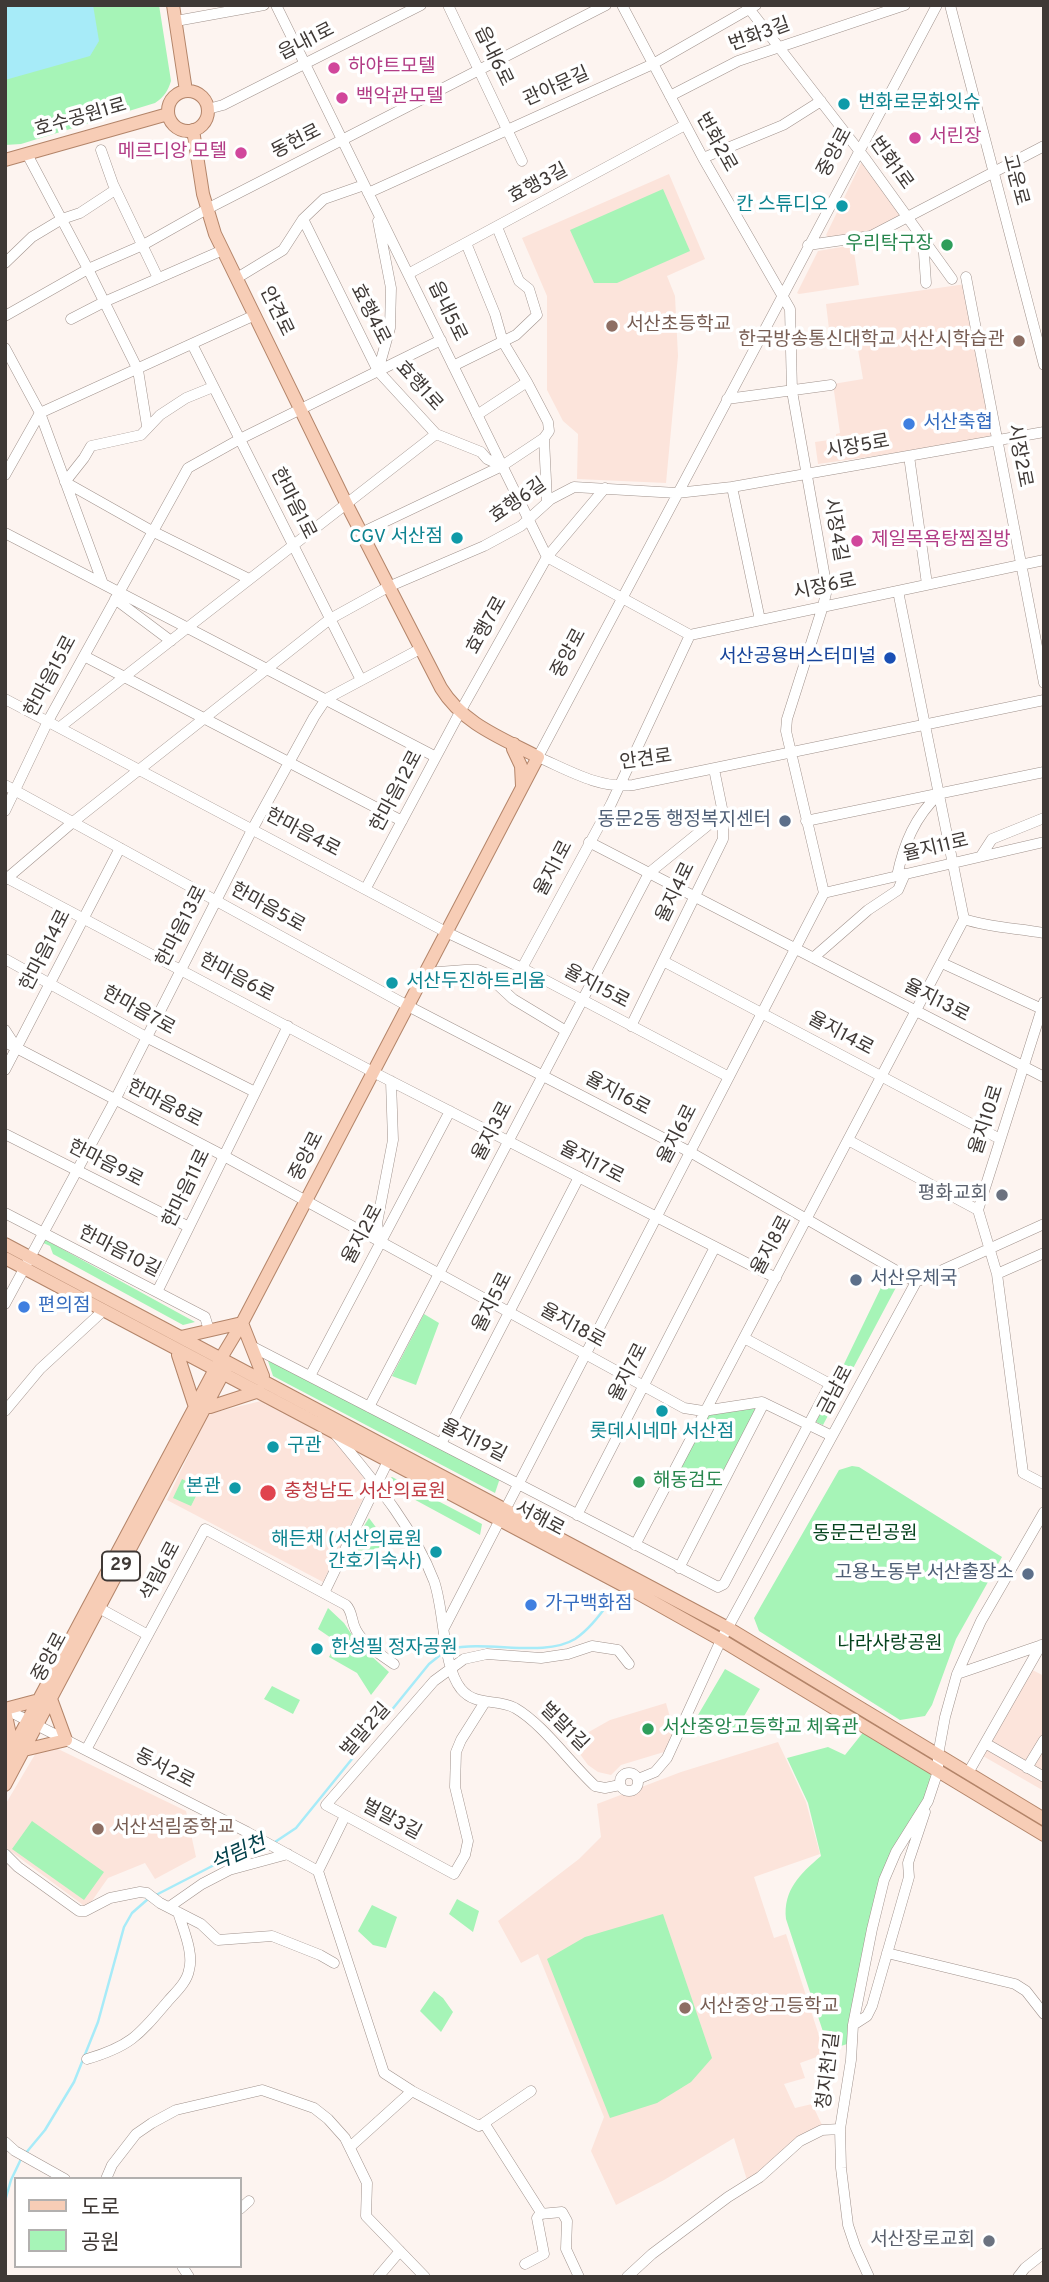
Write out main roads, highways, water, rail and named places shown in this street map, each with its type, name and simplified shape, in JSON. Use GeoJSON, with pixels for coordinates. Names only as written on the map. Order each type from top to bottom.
{"type":"FeatureCollection","features":[{"type":"Feature","properties":{"kind":"main road"},"geometry":{"type":"LineString","coordinates":[[173,5],[186,91]]}},
{"type":"Feature","properties":{"kind":"main road"},"geometry":{"type":"LineString","coordinates":[[186,91],[201,96],[208,109],[204,122],[193,130],[185,131],[177,128],[168,114],[171,100],[186,91]]}},
{"type":"Feature","properties":{"kind":"main road","name":"호수공원1로"},"geometry":{"type":"LineString","coordinates":[[5,160],[168,114]]}},
{"type":"Feature","properties":{"kind":"main road","name":"안견로"},"geometry":{"type":"LineString","coordinates":[[193,130],[207,209],[223,250],[346,503],[445,695],[460,712],[483,728],[538,757]]}},
{"type":"Feature","properties":{"kind":"main road"},"geometry":{"type":"LineString","coordinates":[[514,744],[513,749],[521,766],[522,786]]}},
{"type":"Feature","properties":{"kind":"main road","name":"중앙로"},"geometry":{"type":"LineString","coordinates":[[45,1700],[222,1366],[538,757]]}},
{"type":"Feature","properties":{"kind":"main road","name":"서해로"},"geometry":{"type":"LineString","coordinates":[[5,1244],[27,1262],[104,1310],[180,1351],[222,1366]]}},
{"type":"Feature","properties":{"kind":"main road","name":"서해로"},"geometry":{"type":"LineString","coordinates":[[5,1258],[27,1262],[181,1337],[222,1366],[502,1515],[632,1590],[724,1634],[1044,1819]]}},
{"type":"Feature","properties":{"kind":"main road"},"geometry":{"type":"LineString","coordinates":[[180,1351],[178,1355],[200,1406],[210,1407],[260,1386],[263,1376],[243,1323],[181,1337]]}},
{"type":"Feature","properties":{"kind":"main road","name":"서해로"},"geometry":{"type":"LineString","coordinates":[[260,1386],[334,1432],[388,1461],[502,1515]]}},
{"type":"Feature","properties":{"kind":"main road","name":"중앙로"},"geometry":{"type":"LineString","coordinates":[[5,1785],[18,1750],[99,1608],[200,1406]]}},
{"type":"Feature","properties":{"kind":"main road","name":"서해로"},"geometry":{"type":"LineString","coordinates":[[724,1634],[938,1771],[1044,1835]]}},
{"type":"Feature","properties":{"kind":"main road"},"geometry":{"type":"LineString","coordinates":[[45,1700],[66,1740],[18,1750],[5,1710],[45,1700]]}},
{"type":"Feature","properties":{"kind":"main road","name":"중앙로"},"geometry":{"type":"LineString","coordinates":[[5,1763],[18,1750]]}},
{"type":"Feature","properties":{"kind":"water"},"geometry":{"type":"Polygon","coordinates":[[[5,5],[93,5],[99,41],[90,56],[5,80],[5,5]]]}},
{"type":"Feature","properties":{"kind":"waterway","name":"석림천"},"geometry":{"type":"LineString","coordinates":[[450,1649],[562,1645],[586,1630],[612,1599]]}},
{"type":"Feature","properties":{"kind":"waterway","name":"석림천"},"geometry":{"type":"LineString","coordinates":[[275,1842],[296,1828],[429,1664],[444,1652]]}},
{"type":"Feature","properties":{"kind":"waterway","name":"석림천"},"geometry":{"type":"LineString","coordinates":[[154,1896],[220,1862],[265,1845]]}},
{"type":"Feature","properties":{"kind":"waterway","name":"석림천"},"geometry":{"type":"LineString","coordinates":[[25,2154],[45,2130],[74,2082],[98,2022],[124,1927],[132,1913],[148,1899]]}},
{"type":"Feature","properties":{"kind":"waterway","name":"석림천"},"geometry":{"type":"LineString","coordinates":[[5,2201],[21,2159]]}},
{"type":"Feature","properties":{"kind":"place","name":"하야트모텔"},"geometry":{"type":"Point","coordinates":[334,68]}},
{"type":"Feature","properties":{"kind":"place","name":"백악관모텔"},"geometry":{"type":"Point","coordinates":[342,98]}},
{"type":"Feature","properties":{"kind":"place","name":"번화로문화잇슈"},"geometry":{"type":"Point","coordinates":[844,104]}},
{"type":"Feature","properties":{"kind":"place","name":"서린장"},"geometry":{"type":"Point","coordinates":[915,138]}},
{"type":"Feature","properties":{"kind":"place","name":"메르디앙 모텔"},"geometry":{"type":"Point","coordinates":[241,153]}},
{"type":"Feature","properties":{"kind":"place","name":"칸 스튜디오"},"geometry":{"type":"Point","coordinates":[842,206]}},
{"type":"Feature","properties":{"kind":"place","name":"우리탁구장"},"geometry":{"type":"Point","coordinates":[947,245]}},
{"type":"Feature","properties":{"kind":"place","name":"서산초등학교"},"geometry":{"type":"Point","coordinates":[612,326]}},
{"type":"Feature","properties":{"kind":"place","name":"한국방송통신대학교 서산시학습관"},"geometry":{"type":"Point","coordinates":[1019,341]}},
{"type":"Feature","properties":{"kind":"place","name":"서산축협"},"geometry":{"type":"Point","coordinates":[909,424]}},
{"type":"Feature","properties":{"kind":"place","name":"CGV 서산점"},"geometry":{"type":"Point","coordinates":[457,538]}},
{"type":"Feature","properties":{"kind":"place","name":"제일목욕탕찜질방"},"geometry":{"type":"Point","coordinates":[857,541]}},
{"type":"Feature","properties":{"kind":"place","name":"서산공용버스터미널"},"geometry":{"type":"Point","coordinates":[890,658]}},
{"type":"Feature","properties":{"kind":"place","name":"동문2동 행정복지센터"},"geometry":{"type":"Point","coordinates":[785,821]}},
{"type":"Feature","properties":{"kind":"place","name":"서산두진하트리움"},"geometry":{"type":"Point","coordinates":[392,983]}},
{"type":"Feature","properties":{"kind":"place","name":"평화교회"},"geometry":{"type":"Point","coordinates":[1002,1195]}},
{"type":"Feature","properties":{"kind":"place","name":"서산우체국"},"geometry":{"type":"Point","coordinates":[856,1280]}},
{"type":"Feature","properties":{"kind":"place","name":"편의점"},"geometry":{"type":"Point","coordinates":[24,1307]}},
{"type":"Feature","properties":{"kind":"place","name":"롯데시네마 서산점"},"geometry":{"type":"Point","coordinates":[662,1411]}},
{"type":"Feature","properties":{"kind":"place","name":"구관"},"geometry":{"type":"Point","coordinates":[273,1447]}},
{"type":"Feature","properties":{"kind":"place","name":"해동검도"},"geometry":{"type":"Point","coordinates":[639,1482]}},
{"type":"Feature","properties":{"kind":"place","name":"본관"},"geometry":{"type":"Point","coordinates":[235,1488]}},
{"type":"Feature","properties":{"kind":"place","name":"충청남도 서산의료원"},"geometry":{"type":"Point","coordinates":[268,1493]}},
{"type":"Feature","properties":{"kind":"place","name":"해든채 (서산의료원 간호기숙사)"},"geometry":{"type":"Point","coordinates":[436,1552]}},
{"type":"Feature","properties":{"kind":"place","name":"고용노동부 서산출장소"},"geometry":{"type":"Point","coordinates":[1028,1574]}},
{"type":"Feature","properties":{"kind":"place","name":"가구백화점"},"geometry":{"type":"Point","coordinates":[531,1605]}},
{"type":"Feature","properties":{"kind":"place","name":"한성필 정자공원"},"geometry":{"type":"Point","coordinates":[317,1649]}},
{"type":"Feature","properties":{"kind":"place","name":"서산중앙고등학교 체육관"},"geometry":{"type":"Point","coordinates":[648,1729]}},
{"type":"Feature","properties":{"kind":"place","name":"서산석림중학교"},"geometry":{"type":"Point","coordinates":[98,1829]}},
{"type":"Feature","properties":{"kind":"place","name":"서산중앙고등학교"},"geometry":{"type":"Point","coordinates":[685,2008]}},
{"type":"Feature","properties":{"kind":"place","name":"서산장로교회"},"geometry":{"type":"Point","coordinates":[989,2241]}},
{"type":"Feature","properties":{"kind":"park label","name":"동문근린공원"},"geometry":{"type":"Point","coordinates":[865,1535]}},
{"type":"Feature","properties":{"kind":"park label","name":"나라사랑공원"},"geometry":{"type":"Point","coordinates":[890,1645]}}]}
